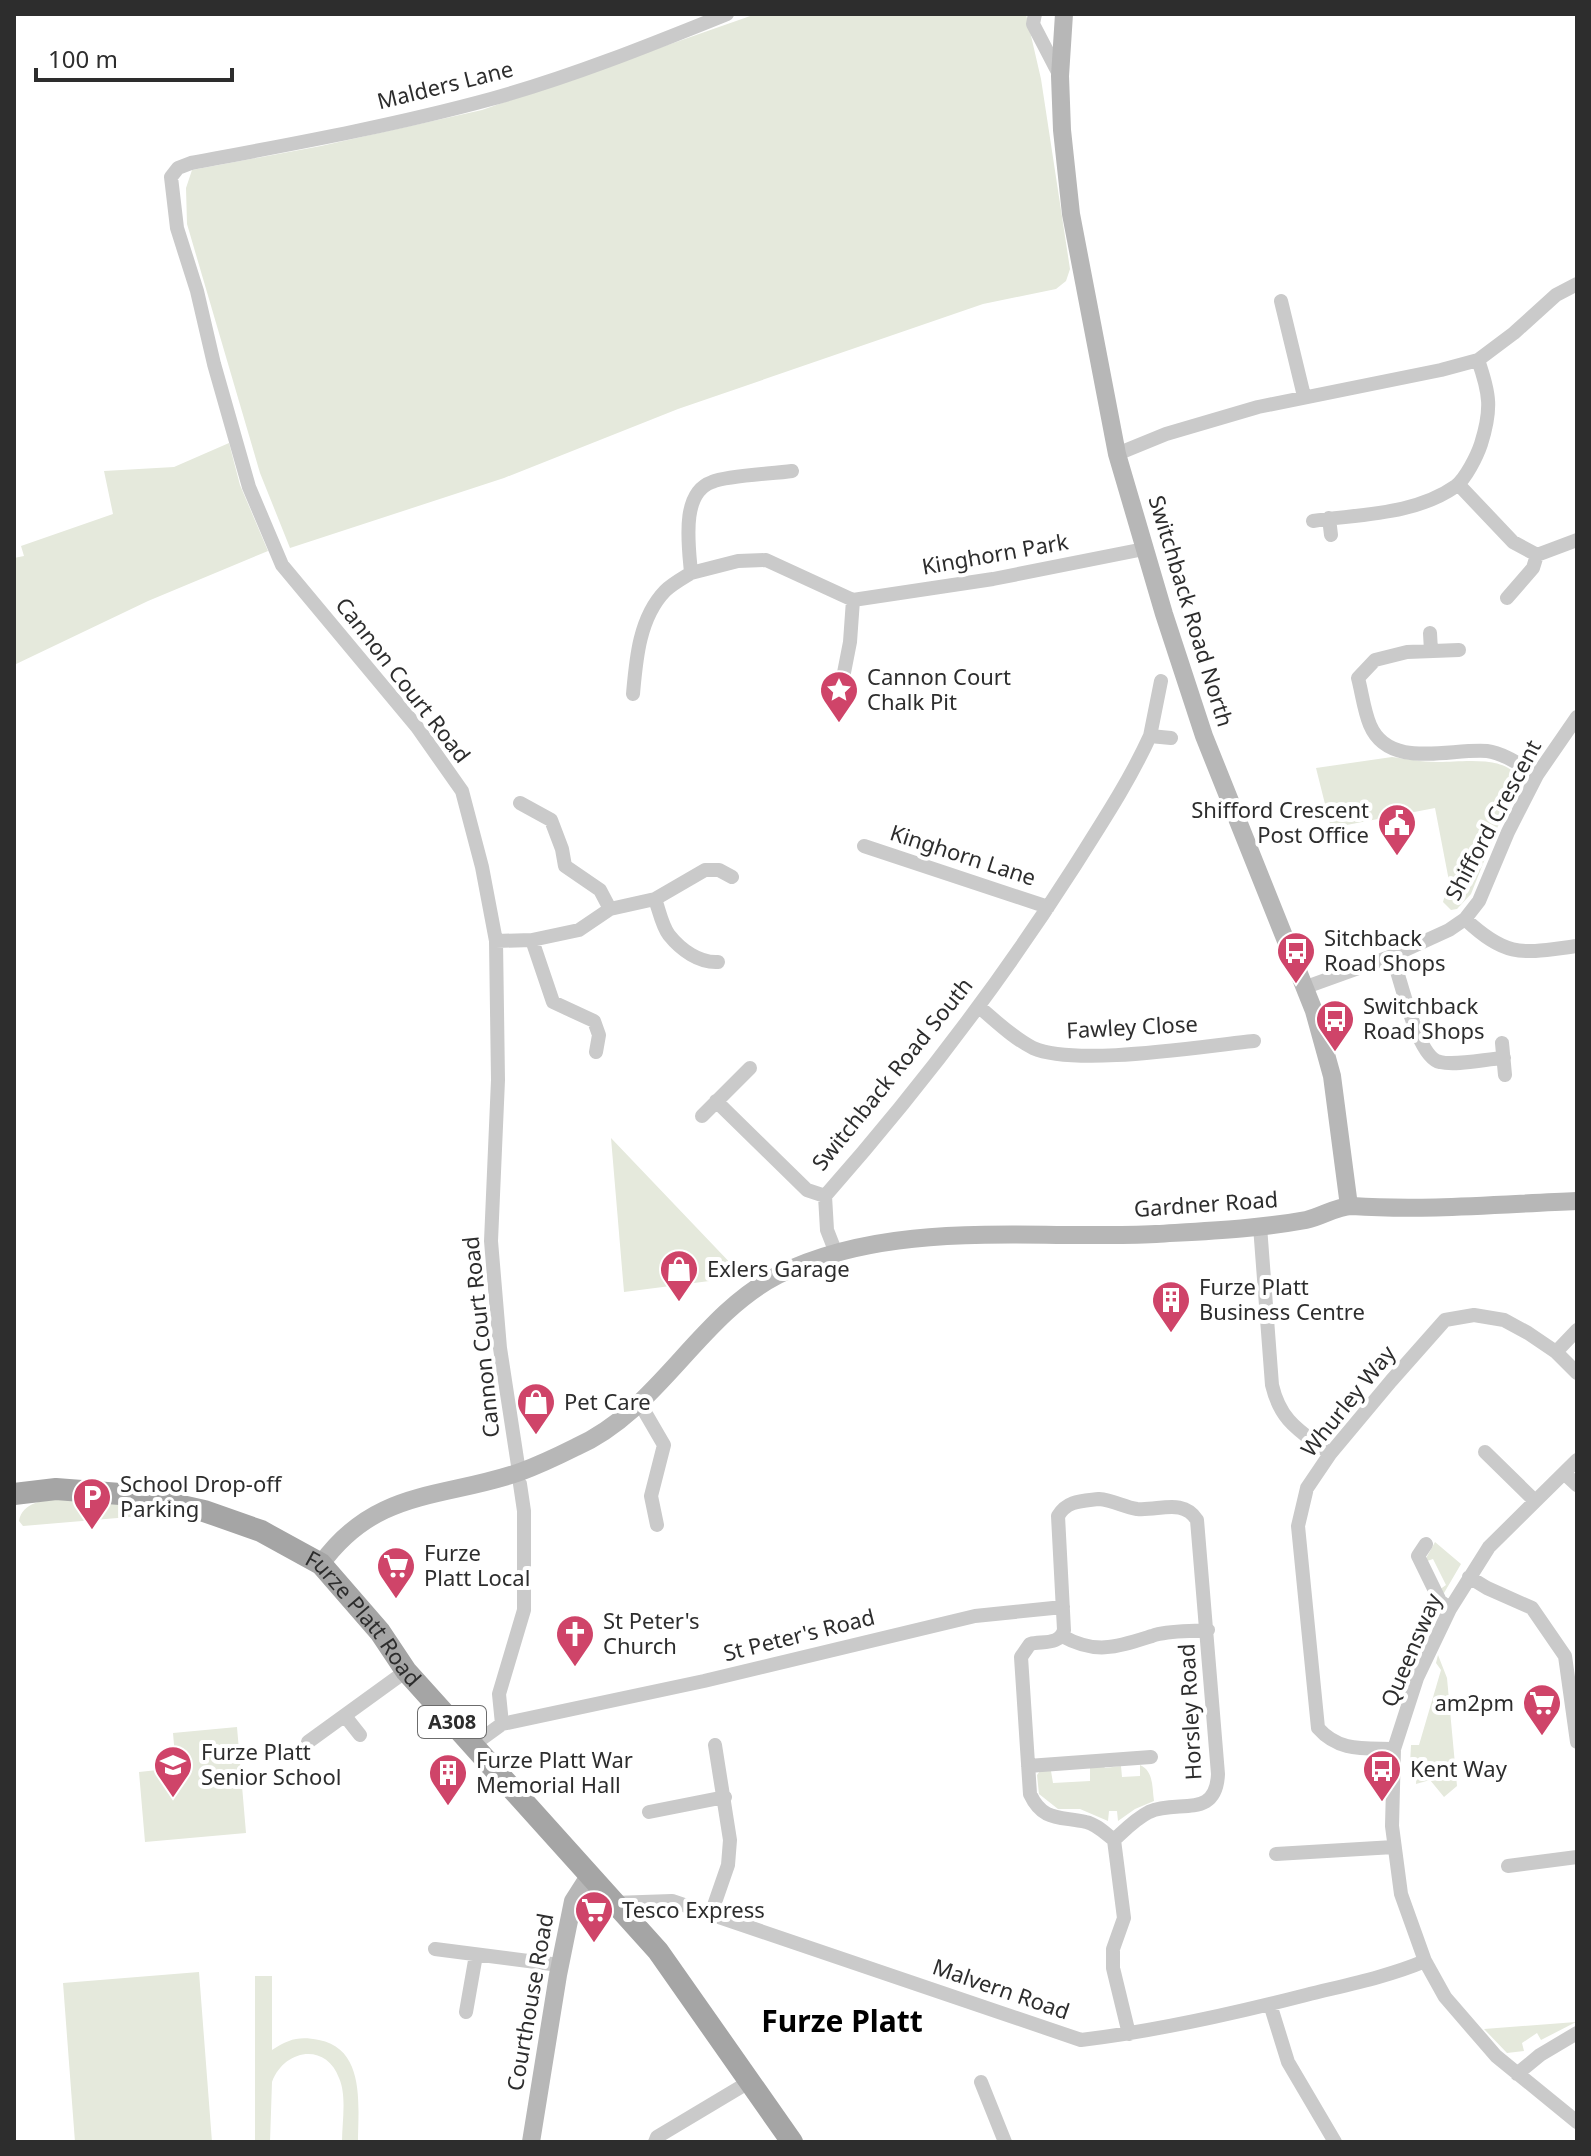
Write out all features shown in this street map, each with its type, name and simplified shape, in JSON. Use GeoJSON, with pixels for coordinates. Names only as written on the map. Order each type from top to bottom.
{"type":"FeatureCollection","features":[{"type":"Feature","properties":{"kind":"main road","name":"Switchback Road North"},"geometry":{"type":"LineString","coordinates":[[1064,14],[1060,76],[1071,214],[1117,454],[1204,736],[1306,987],[1332,1076],[1349,1206]]}},
{"type":"Feature","properties":{"kind":"main road","name":"Gardner Road"},"geometry":{"type":"LineString","coordinates":[[836,1253],[885,1242],[1002,1234],[1152,1234],[1260,1226],[1310,1219],[1349,1206],[1411,1210],[1577,1201]]}},
{"type":"Feature","properties":{"kind":"main road"},"geometry":{"type":"LineString","coordinates":[[321,1564],[335,1545],[364,1521],[412,1498],[520,1478],[581,1445],[621,1419],[753,1290],[778,1275],[836,1253]]}},
{"type":"Feature","properties":{"kind":"main road","name":"Furze Platt Road"},"geometry":{"type":"LineString","coordinates":[[14,1494],[56,1489],[133,1495],[181,1506],[261,1531],[321,1564],[380,1632],[406,1671],[658,1951],[792,2142]]}},
{"type":"Feature","properties":{"kind":"main road","name":"Courthouse Road"},"geometry":{"type":"LineString","coordinates":[[531,2142],[559,1965],[573,1901],[589,1876]]}},
{"type":"Feature","properties":{"kind":"street","name":"Malders Lane"},"geometry":{"type":"LineString","coordinates":[[171,177],[178,168],[191,163],[326,138],[492,99],[588,67],[727,14]]}},
{"type":"Feature","properties":{"kind":"street"},"geometry":{"type":"LineString","coordinates":[[1035,14],[1033,24],[1060,76]]}},
{"type":"Feature","properties":{"kind":"street","name":"Cannon Court Road"},"geometry":{"type":"LineString","coordinates":[[171,177],[177,228],[249,487],[282,565],[417,727],[462,791],[482,867],[496,941],[498,1080],[491,1241],[500,1348],[524,1511],[524,1610],[499,1694],[502,1724]]}},
{"type":"Feature","properties":{"kind":"street"},"geometry":{"type":"LineString","coordinates":[[1117,454],[1166,434],[1304,396],[1478,360],[1556,295],[1577,284]]}},
{"type":"Feature","properties":{"kind":"street"},"geometry":{"type":"LineString","coordinates":[[1281,301],[1304,396]]}},
{"type":"Feature","properties":{"kind":"street"},"geometry":{"type":"LineString","coordinates":[[1313,521],[1390,511],[1424,502],[1458,484],[1478,452],[1488,421],[1489,391],[1478,360]]}},
{"type":"Feature","properties":{"kind":"street"},"geometry":{"type":"LineString","coordinates":[[691,573],[689,542],[691,512],[696,495],[710,482],[792,471]]}},
{"type":"Feature","properties":{"kind":"street"},"geometry":{"type":"LineString","coordinates":[[1458,484],[1513,542],[1537,555],[1577,540]]}},
{"type":"Feature","properties":{"kind":"street"},"geometry":{"type":"LineString","coordinates":[[1329,518],[1331,535]]}},
{"type":"Feature","properties":{"kind":"street","name":"Kinghorn Park"},"geometry":{"type":"LineString","coordinates":[[853,600],[993,579],[1144,549]]}},
{"type":"Feature","properties":{"kind":"street"},"geometry":{"type":"LineString","coordinates":[[1507,598],[1533,568],[1537,555]]}},
{"type":"Feature","properties":{"kind":"street"},"geometry":{"type":"LineString","coordinates":[[633,694],[640,638],[651,612],[665,591],[691,573],[738,561],[766,560],[853,600],[850,642],[841,688]]}},
{"type":"Feature","properties":{"kind":"street"},"geometry":{"type":"LineString","coordinates":[[1430,633],[1431,651]]}},
{"type":"Feature","properties":{"kind":"street"},"geometry":{"type":"LineString","coordinates":[[1459,650],[1407,652],[1375,660],[1351,675],[1369,724],[1383,744],[1412,753],[1490,751],[1537,775]]}},
{"type":"Feature","properties":{"kind":"street","name":"Switchback Road South"},"geometry":{"type":"LineString","coordinates":[[836,1253],[827,1230],[825,1196],[893,1119],[979,1007],[1048,907],[1134,771],[1150,736],[1161,681]]}},
{"type":"Feature","properties":{"kind":"street","name":"Shifford Crescent"},"geometry":{"type":"LineString","coordinates":[[1306,987],[1392,956],[1449,930],[1465,919],[1479,901],[1508,832],[1537,775],[1577,717]]}},
{"type":"Feature","properties":{"kind":"street"},"geometry":{"type":"LineString","coordinates":[[1150,736],[1171,738]]}},
{"type":"Feature","properties":{"kind":"street"},"geometry":{"type":"LineString","coordinates":[[520,803],[551,820],[565,866],[600,890],[610,909]]}},
{"type":"Feature","properties":{"kind":"street","name":"Kinghorn Lane"},"geometry":{"type":"LineString","coordinates":[[864,846],[1048,907]]}},
{"type":"Feature","properties":{"kind":"street"},"geometry":{"type":"LineString","coordinates":[[496,941],[532,940],[579,930],[610,909],[655,899],[705,870],[719,870],[732,877]]}},
{"type":"Feature","properties":{"kind":"street"},"geometry":{"type":"LineString","coordinates":[[655,899],[668,934],[693,957],[705,963],[718,962]]}},
{"type":"Feature","properties":{"kind":"street"},"geometry":{"type":"LineString","coordinates":[[1465,919],[1484,937],[1504,949],[1520,952],[1577,946]]}},
{"type":"Feature","properties":{"kind":"street"},"geometry":{"type":"LineString","coordinates":[[532,940],[553,1002],[594,1021],[599,1035],[596,1052]]}},
{"type":"Feature","properties":{"kind":"street"},"geometry":{"type":"LineString","coordinates":[[1392,956],[1427,1055],[1439,1063],[1503,1051],[1505,1075]]}},
{"type":"Feature","properties":{"kind":"street","name":"Fawley Close"},"geometry":{"type":"LineString","coordinates":[[979,1007],[1010,1034],[1034,1048],[1058,1054],[1099,1056],[1254,1041]]}},
{"type":"Feature","properties":{"kind":"street"},"geometry":{"type":"LineString","coordinates":[[702,1116],[750,1068]]}},
{"type":"Feature","properties":{"kind":"street"},"geometry":{"type":"LineString","coordinates":[[716,1101],[807,1190],[825,1196]]}},
{"type":"Feature","properties":{"kind":"street"},"geometry":{"type":"LineString","coordinates":[[1260,1226],[1272,1385],[1277,1406],[1288,1420],[1330,1454]]}},
{"type":"Feature","properties":{"kind":"street","name":"Whurley Way"},"geometry":{"type":"LineString","coordinates":[[1394,1749],[1346,1747],[1329,1741],[1318,1728],[1298,1526],[1307,1488],[1330,1454],[1445,1320],[1474,1315],[1504,1320],[1556,1352],[1577,1373]]}},
{"type":"Feature","properties":{"kind":"street"},"geometry":{"type":"LineString","coordinates":[[1556,1352],[1577,1330]]}},
{"type":"Feature","properties":{"kind":"street"},"geometry":{"type":"LineString","coordinates":[[639,1402],[664,1445],[651,1496],[657,1525]]}},
{"type":"Feature","properties":{"kind":"street"},"geometry":{"type":"LineString","coordinates":[[1485,1452],[1534,1500]]}},
{"type":"Feature","properties":{"kind":"street","name":"Queensway"},"geometry":{"type":"LineString","coordinates":[[1577,1460],[1489,1547],[1450,1609],[1417,1678],[1394,1749],[1392,1826],[1401,1894],[1425,1961],[1445,1997],[1496,2056],[1577,2122]]}},
{"type":"Feature","properties":{"kind":"street"},"geometry":{"type":"LineString","coordinates":[[1564,1473],[1577,1485]]}},
{"type":"Feature","properties":{"kind":"street","name":"Horsley Road"},"geometry":{"type":"LineString","coordinates":[[1063,1607],[1057,1522],[1066,1506],[1080,1501],[1108,1499],[1136,1509],[1182,1508],[1194,1515],[1199,1526],[1208,1630],[1218,1774],[1216,1790],[1204,1804],[1150,1812],[1135,1820],[1114,1840]]}},
{"type":"Feature","properties":{"kind":"street"},"geometry":{"type":"LineString","coordinates":[[1426,1544],[1418,1556],[1440,1601],[1450,1609]]}},
{"type":"Feature","properties":{"kind":"street"},"geometry":{"type":"LineString","coordinates":[[1469,1577],[1532,1608],[1565,1656],[1573,1687],[1577,1742]]}},
{"type":"Feature","properties":{"kind":"street"},"geometry":{"type":"LineString","coordinates":[[1063,1607],[1062,1636],[1057,1640],[1030,1644],[1022,1653],[1030,1794],[1035,1805],[1049,1816],[1090,1822],[1114,1840],[1124,1918],[1113,1949],[1113,1968],[1129,2034]]}},
{"type":"Feature","properties":{"kind":"street","name":"St Peter's Road"},"geometry":{"type":"LineString","coordinates":[[473,1745],[502,1724],[704,1681],[996,1612],[1063,1607]]}},
{"type":"Feature","properties":{"kind":"street"},"geometry":{"type":"LineString","coordinates":[[1062,1636],[1081,1647],[1092,1648],[1126,1646],[1156,1635],[1208,1630]]}},
{"type":"Feature","properties":{"kind":"street"},"geometry":{"type":"LineString","coordinates":[[308,1742],[406,1671]]}},
{"type":"Feature","properties":{"kind":"street"},"geometry":{"type":"LineString","coordinates":[[345,1716],[360,1735]]}},
{"type":"Feature","properties":{"kind":"street"},"geometry":{"type":"LineString","coordinates":[[711,1914],[728,1865],[730,1840],[715,1745]]}},
{"type":"Feature","properties":{"kind":"street"},"geometry":{"type":"LineString","coordinates":[[1028,1766],[1151,1757]]}},
{"type":"Feature","properties":{"kind":"street"},"geometry":{"type":"LineString","coordinates":[[649,1812],[725,1797]]}},
{"type":"Feature","properties":{"kind":"street"},"geometry":{"type":"LineString","coordinates":[[1276,1854],[1394,1847]]}},
{"type":"Feature","properties":{"kind":"street"},"geometry":{"type":"LineString","coordinates":[[1508,1866],[1577,1857]]}},
{"type":"Feature","properties":{"kind":"street","name":"Malvern Road"},"geometry":{"type":"LineString","coordinates":[[613,1903],[672,1901],[1081,2040],[1129,2034],[1270,2004],[1403,1970],[1425,1961]]}},
{"type":"Feature","properties":{"kind":"street"},"geometry":{"type":"LineString","coordinates":[[435,1949],[559,1965]]}},
{"type":"Feature","properties":{"kind":"street"},"geometry":{"type":"LineString","coordinates":[[466,2012],[476,1955]]}},
{"type":"Feature","properties":{"kind":"street"},"geometry":{"type":"LineString","coordinates":[[1270,2004],[1288,2062],[1335,2142]]}},
{"type":"Feature","properties":{"kind":"street"},"geometry":{"type":"LineString","coordinates":[[1517,2074],[1540,2055],[1577,2033]]}},
{"type":"Feature","properties":{"kind":"street"},"geometry":{"type":"LineString","coordinates":[[655,2142],[657,2137],[749,2082]]}},
{"type":"Feature","properties":{"kind":"street"},"geometry":{"type":"LineString","coordinates":[[981,2082],[1005,2142]]}},
{"type":"Feature","properties":{"kind":"shaded area"},"geometry":{"type":"Polygon","coordinates":[[[756,14],[1026,14],[1041,79],[1070,269],[1066,281],[1056,289],[983,304],[678,409],[504,478],[290,548],[260,473],[187,224],[186,188],[192,170],[321,146],[482,110],[756,14]]]}},
{"type":"Feature","properties":{"kind":"shaded area"},"geometry":{"type":"Polygon","coordinates":[[[229,443],[240,485],[268,551],[148,601],[14,665],[14,558],[24,556],[21,546],[113,514],[104,471],[174,467],[229,443]]]}},
{"type":"Feature","properties":{"kind":"shaded area"},"geometry":{"type":"Polygon","coordinates":[[[1392,757],[1431,762],[1485,762],[1508,768],[1516,775],[1519,786],[1498,826],[1471,894],[1457,909],[1451,910],[1443,902],[1449,881],[1435,808],[1331,828],[1316,768],[1392,757]]]}},
{"type":"Feature","properties":{"kind":"shaded area"},"geometry":{"type":"Polygon","coordinates":[[[611,1138],[736,1269],[725,1279],[624,1292],[611,1138]]]}},
{"type":"Feature","properties":{"kind":"shaded area"},"geometry":{"type":"Polygon","coordinates":[[[85,1500],[157,1506],[165,1516],[164,1519],[153,1515],[23,1526],[19,1521],[28,1506],[37,1503],[85,1500]]]}},
{"type":"Feature","properties":{"kind":"shaded area"},"geometry":{"type":"Polygon","coordinates":[[[1435,1542],[1461,1564],[1444,1593],[1439,1590],[1446,1585],[1433,1559],[1424,1562],[1435,1542]]]}},
{"type":"Feature","properties":{"kind":"shaded area"},"geometry":{"type":"Polygon","coordinates":[[[1438,1655],[1447,1678],[1457,1786],[1444,1797],[1430,1780],[1416,1784],[1417,1765],[1410,1764],[1411,1745],[1419,1745],[1441,1670],[1436,1663],[1438,1655]]]}},
{"type":"Feature","properties":{"kind":"shaded area"},"geometry":{"type":"Polygon","coordinates":[[[237,1727],[246,1833],[145,1842],[139,1772],[176,1768],[173,1733],[237,1727]]]}},
{"type":"Feature","properties":{"kind":"shaded area"},"geometry":{"type":"Polygon","coordinates":[[[1103,1765],[1105,1768],[1121,1766],[1122,1777],[1140,1776],[1140,1765],[1145,1768],[1152,1780],[1154,1801],[1118,1821],[1117,1811],[1109,1811],[1108,1821],[1080,1809],[1058,1809],[1039,1794],[1037,1775],[1040,1771],[1051,1771],[1053,1783],[1090,1781],[1090,1768],[1103,1765]]]}},
{"type":"Feature","properties":{"kind":"shaded area"},"geometry":{"type":"Polygon","coordinates":[[[199,1972],[212,2142],[75,2142],[63,1983],[199,1972]]]}},
{"type":"Feature","properties":{"kind":"shaded area"},"geometry":{"type":"Polygon","coordinates":[[[255,1976],[272,1976],[272,2050],[289,2041],[306,2038],[334,2046],[345,2055],[356,2081],[358,2142],[342,2142],[343,2093],[333,2066],[325,2059],[305,2054],[286,2062],[278,2071],[272,2082],[270,2142],[255,2142],[255,1976]]]}},
{"type":"Feature","properties":{"kind":"shaded area"},"geometry":{"type":"Polygon","coordinates":[[[1576,2022],[1541,2040],[1537,2033],[1522,2043],[1524,2051],[1507,2053],[1484,2029],[1576,2022]]]}},
{"type":"Feature","properties":{"kind":"place","name":"Cannon Court Chalk Pit"},"geometry":{"type":"Point","coordinates":[839,724]}},
{"type":"Feature","properties":{"kind":"place","name":"Shifford Crescent Post Office"},"geometry":{"type":"Point","coordinates":[1397,857]}},
{"type":"Feature","properties":{"kind":"place","name":"Sitchback Road Shops"},"geometry":{"type":"Point","coordinates":[1296,985]}},
{"type":"Feature","properties":{"kind":"place","name":"Switchback Road Shops"},"geometry":{"type":"Point","coordinates":[1335,1053]}},
{"type":"Feature","properties":{"kind":"place","name":"Exlers Garage"},"geometry":{"type":"Point","coordinates":[679,1303]}},
{"type":"Feature","properties":{"kind":"place","name":"Furze Platt Business Centre"},"geometry":{"type":"Point","coordinates":[1171,1334]}},
{"type":"Feature","properties":{"kind":"place","name":"Pet Care"},"geometry":{"type":"Point","coordinates":[536,1436]}},
{"type":"Feature","properties":{"kind":"place","name":"School Drop-off Parking"},"geometry":{"type":"Point","coordinates":[92,1531]}},
{"type":"Feature","properties":{"kind":"place","name":"Furze Platt Local"},"geometry":{"type":"Point","coordinates":[396,1600]}},
{"type":"Feature","properties":{"kind":"place","name":"St Peter's Church"},"geometry":{"type":"Point","coordinates":[575,1668]}},
{"type":"Feature","properties":{"kind":"place","name":"am2pm"},"geometry":{"type":"Point","coordinates":[1542,1737]}},
{"type":"Feature","properties":{"kind":"place","name":"Furze Platt Senior School"},"geometry":{"type":"Point","coordinates":[173,1799]}},
{"type":"Feature","properties":{"kind":"place","name":"Kent Way"},"geometry":{"type":"Point","coordinates":[1382,1803]}},
{"type":"Feature","properties":{"kind":"place","name":"Furze Platt War Memorial Hall"},"geometry":{"type":"Point","coordinates":[448,1807]}},
{"type":"Feature","properties":{"kind":"place","name":"Tesco Express"},"geometry":{"type":"Point","coordinates":[594,1944]}},
{"type":"Feature","properties":{"kind":"district","name":"Furze Platt"},"geometry":{"type":"Point","coordinates":[842,2022]}}]}
